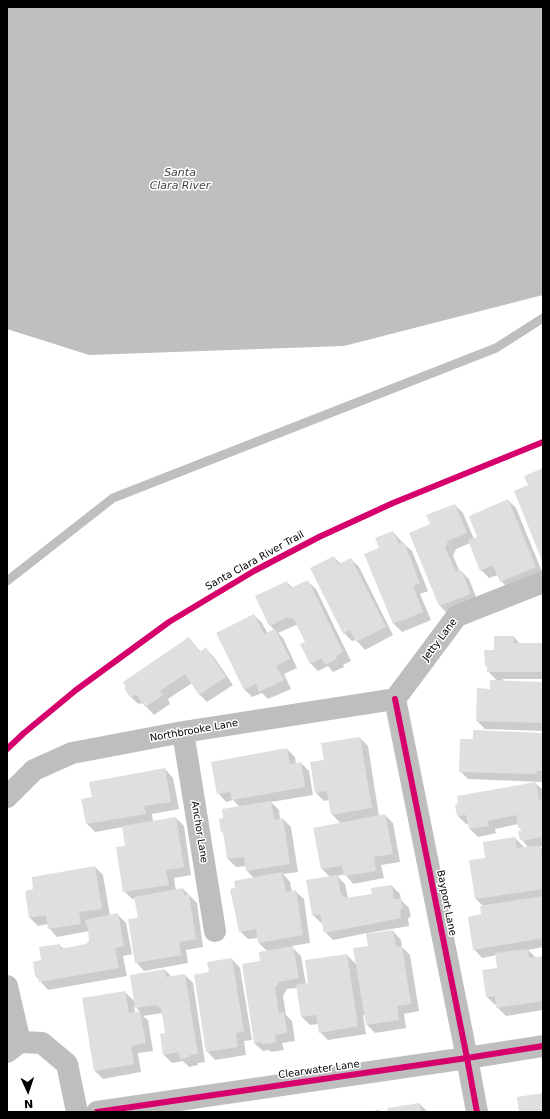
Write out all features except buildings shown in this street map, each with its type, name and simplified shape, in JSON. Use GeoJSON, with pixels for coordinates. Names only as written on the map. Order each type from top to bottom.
{"type":"FeatureCollection","features":[{"type":"Feature","properties":{"kind":"street","name":"Jetty Lane"},"geometry":{"type":"LineString","coordinates":[[395,699],[457,616],[543,582]]}},
{"type":"Feature","properties":{"kind":"street","name":"Northbrooke Lane"},"geometry":{"type":"LineString","coordinates":[[7,797],[34,770],[72,753],[183,732],[395,699]]}},
{"type":"Feature","properties":{"kind":"street","name":"Bayport Lane"},"geometry":{"type":"LineString","coordinates":[[395,699],[477,1112]]}},
{"type":"Feature","properties":{"kind":"street","name":"Anchor Lane"},"geometry":{"type":"LineString","coordinates":[[183,732],[215,932]]}},
{"type":"Feature","properties":{"kind":"street"},"geometry":{"type":"LineString","coordinates":[[8,996],[13,1047],[42,1043],[67,1064],[77,1112]]}},
{"type":"Feature","properties":{"kind":"street","name":"Clearwater Lane"},"geometry":{"type":"LineString","coordinates":[[97,1112],[543,1046]]}},
{"type":"Feature","properties":{"kind":"water","name":"Santa Clara River"},"geometry":{"type":"Polygon","coordinates":[[[7,7],[543,7],[543,295],[344,346],[89,355],[7,329],[7,7]]]}},
{"type":"Feature","properties":{"kind":"waterway"},"geometry":{"type":"LineString","coordinates":[[7,581],[113,498],[496,348],[543,318]]}},
{"type":"Feature","properties":{"kind":"cycle path","name":"Santa Clara River Trail"},"geometry":{"type":"LineString","coordinates":[[7,749],[76,690],[169,622],[254,571],[319,537],[393,503],[543,442]]}},
{"type":"Feature","properties":{"kind":"cycle path"},"geometry":{"type":"LineString","coordinates":[[395,699],[477,1112]]}},
{"type":"Feature","properties":{"kind":"cycle path"},"geometry":{"type":"LineString","coordinates":[[97,1112],[543,1046]]}}]}
